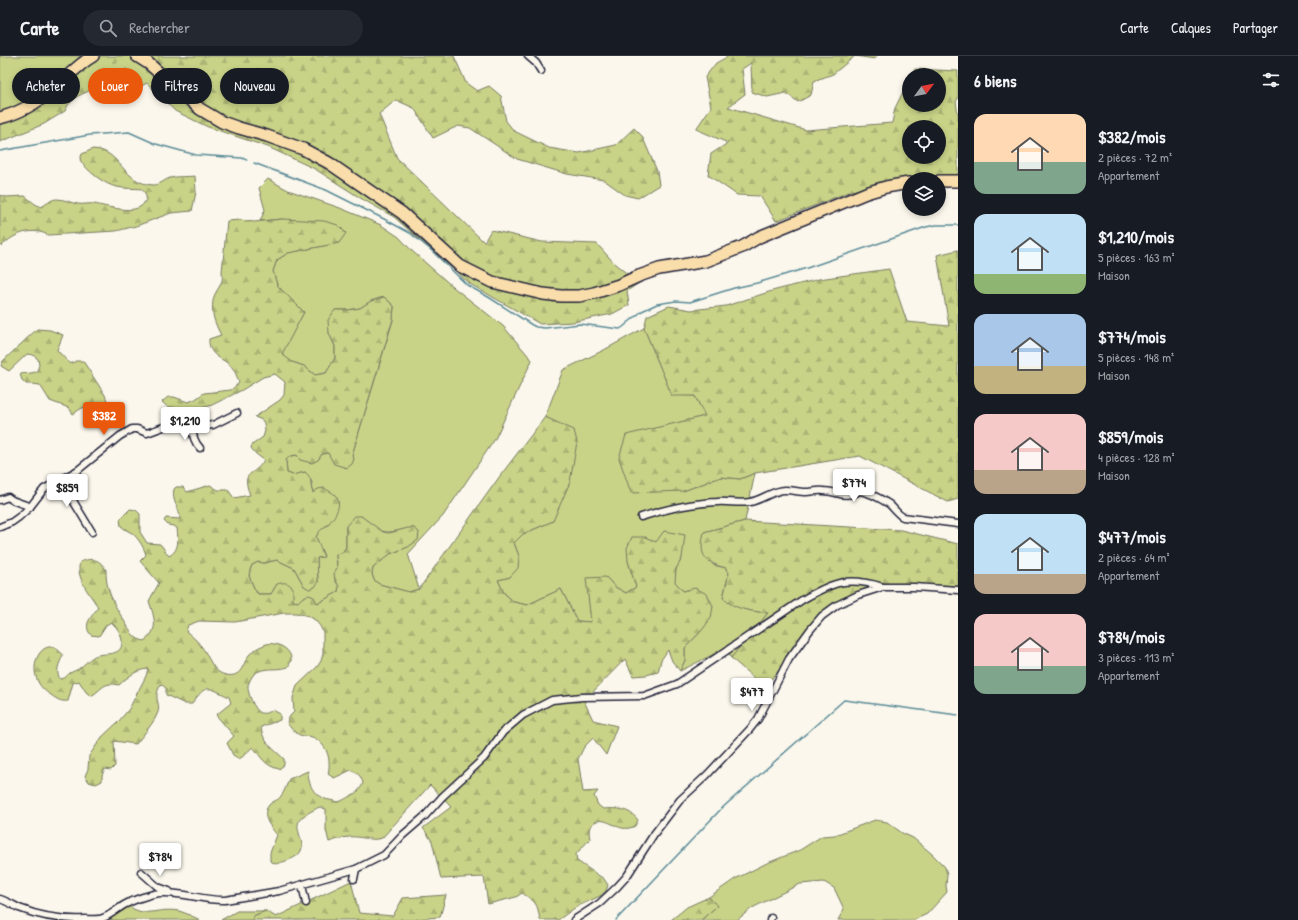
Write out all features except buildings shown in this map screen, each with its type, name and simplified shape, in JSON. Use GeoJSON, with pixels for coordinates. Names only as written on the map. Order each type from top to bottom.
{"type":"FeatureCollection","features":[{"type":"Feature","properties":{"kind":"highway"},"geometry":{"type":"LineString","coordinates":[[0,118],[30,106],[52,90],[80,64],[93,56]]}},
{"type":"Feature","properties":{"kind":"highway"},"geometry":{"type":"LineString","coordinates":[[137,56],[148,63],[200,109],[222,122],[303,149],[330,163],[402,212],[460,266],[492,282],[543,294],[579,296],[594,293],[659,269],[706,261],[759,237],[866,193],[902,184]]}},
{"type":"Feature","properties":{"kind":"highway"},"geometry":{"type":"LineString","coordinates":[[946,181],[958,181]]}},
{"type":"Feature","properties":{"kind":"street"},"geometry":{"type":"LineString","coordinates":[[528,56],[536,63],[541,71]]}},
{"type":"Feature","properties":{"kind":"street"},"geometry":{"type":"LineString","coordinates":[[0,528],[14,521],[30,507],[44,489],[82,467],[114,440],[132,429],[137,429],[147,433],[171,424],[206,426],[237,413]]}},
{"type":"Feature","properties":{"kind":"street"},"geometry":{"type":"LineString","coordinates":[[190,424],[193,438],[200,448]]}},
{"type":"Feature","properties":{"kind":"street"},"geometry":{"type":"LineString","coordinates":[[68,476],[69,492],[92,532]]}},
{"type":"Feature","properties":{"kind":"street"},"geometry":{"type":"LineString","coordinates":[[641,517],[685,505],[717,502],[751,502],[761,500],[782,490],[806,492],[825,491],[834,492],[843,496],[851,495],[860,491],[869,494],[889,505],[903,517],[958,524]]}},
{"type":"Feature","properties":{"kind":"street"},"geometry":{"type":"LineString","coordinates":[[0,500],[8,497],[12,500],[23,502],[30,507]]}},
{"type":"Feature","properties":{"kind":"street"},"geometry":{"type":"LineString","coordinates":[[0,899],[26,910],[56,918],[73,920],[98,919],[105,917],[126,904],[161,893],[172,893],[208,900],[225,900],[279,891],[356,869],[384,855],[403,835],[425,816],[442,797],[484,758],[503,732],[523,716],[552,700],[582,697],[644,696],[677,684],[802,600],[834,584],[851,581],[866,582],[883,587],[914,587],[958,590]]}},
{"type":"Feature","properties":{"kind":"street"},"geometry":{"type":"LineString","coordinates":[[574,920],[600,903],[617,887],[627,876],[654,834],[680,800],[707,775],[750,729],[758,719],[789,659],[822,616],[837,605],[858,595],[883,587]]}},
{"type":"Feature","properties":{"kind":"street"},"geometry":{"type":"LineString","coordinates":[[354,879],[356,869]]}},
{"type":"Feature","properties":{"kind":"street"},"geometry":{"type":"LineString","coordinates":[[141,872],[158,887],[172,893]]}},
{"type":"Feature","properties":{"kind":"street"},"geometry":{"type":"LineString","coordinates":[[302,885],[306,903]]}},
{"type":"Feature","properties":{"kind":"green space"},"geometry":{"type":"Polygon","coordinates":[[[0,56],[80,56],[85,70],[80,74],[80,68],[12,68],[12,104],[41,104],[32,111],[0,120],[0,56]]]}},
{"type":"Feature","properties":{"kind":"green space"},"geometry":{"type":"Polygon","coordinates":[[[80,56],[454,56],[466,83],[477,91],[489,86],[501,96],[506,121],[514,131],[549,148],[579,153],[616,145],[634,128],[642,136],[657,171],[659,185],[638,198],[625,195],[604,180],[567,174],[517,159],[470,128],[458,126],[433,138],[414,108],[396,100],[379,114],[397,158],[484,242],[491,230],[542,242],[597,244],[615,264],[639,283],[627,291],[629,305],[612,314],[573,322],[540,324],[470,284],[394,217],[362,199],[315,169],[268,147],[208,127],[175,111],[168,104],[212,104],[212,68],[151,68],[151,87],[147,83],[143,85],[143,68],[88,68],[88,91],[80,95],[80,74],[85,70],[80,56]]]}},
{"type":"Feature","properties":{"kind":"green space"},"geometry":{"type":"Polygon","coordinates":[[[729,56],[855,56],[833,74],[814,81],[811,95],[798,102],[786,93],[767,97],[752,92],[751,63],[742,69],[745,94],[728,107],[806,130],[892,123],[895,108],[902,94],[902,112],[946,112],[946,70],[958,71],[958,99],[956,101],[958,115],[958,181],[946,179],[946,172],[902,172],[902,182],[851,191],[776,221],[760,196],[737,195],[708,175],[711,154],[728,143],[696,129],[711,107],[705,77],[716,63],[729,56]]]}},
{"type":"Feature","properties":{"kind":"green space"},"geometry":{"type":"Polygon","coordinates":[[[855,56],[877,56],[875,59],[855,56]]]}},
{"type":"Feature","properties":{"kind":"green space"},"geometry":{"type":"Polygon","coordinates":[[[41,104],[69,104],[65,111],[44,124],[0,142],[0,120],[32,111],[41,104]]]}},
{"type":"Feature","properties":{"kind":"green space"},"geometry":{"type":"Polygon","coordinates":[[[93,149],[110,155],[134,179],[143,183],[155,185],[173,177],[195,176],[196,192],[192,211],[171,213],[136,226],[116,231],[48,235],[36,232],[24,233],[12,238],[2,246],[0,244],[0,195],[6,197],[25,196],[41,207],[55,199],[78,204],[92,204],[128,210],[140,207],[144,203],[146,196],[142,189],[112,186],[87,169],[80,160],[82,154],[93,149]]]}},
{"type":"Feature","properties":{"kind":"green space"},"geometry":{"type":"Polygon","coordinates":[[[268,179],[288,190],[340,208],[381,225],[399,237],[412,251],[453,287],[503,326],[532,360],[495,439],[443,516],[408,554],[419,589],[409,592],[379,584],[374,580],[372,574],[373,568],[390,554],[408,547],[414,528],[385,532],[374,527],[361,516],[346,526],[346,547],[342,553],[336,554],[337,568],[335,580],[339,586],[338,592],[322,601],[316,603],[303,597],[298,602],[292,601],[277,584],[271,594],[258,594],[249,576],[252,565],[258,562],[264,563],[277,560],[294,568],[304,586],[318,582],[317,558],[324,556],[316,537],[319,531],[329,524],[311,488],[312,482],[305,472],[293,475],[287,473],[286,460],[290,456],[297,455],[318,460],[322,454],[328,453],[354,459],[352,455],[393,320],[394,306],[384,297],[371,301],[360,308],[335,310],[329,333],[335,346],[335,358],[326,373],[315,375],[304,366],[292,362],[281,354],[304,312],[277,285],[273,271],[277,260],[288,253],[338,243],[282,219],[260,221],[265,210],[259,188],[268,179]]]}},
{"type":"Feature","properties":{"kind":"green space"},"geometry":{"type":"Polygon","coordinates":[[[282,219],[324,221],[338,225],[346,233],[339,243],[288,253],[277,260],[273,271],[277,285],[304,312],[282,354],[292,362],[304,366],[315,375],[326,373],[335,358],[335,346],[329,333],[328,320],[335,310],[360,308],[371,301],[384,297],[394,306],[393,319],[352,455],[354,459],[352,464],[347,468],[334,464],[328,453],[322,454],[318,460],[312,463],[300,460],[297,455],[290,456],[286,460],[287,473],[293,475],[305,472],[308,475],[313,493],[318,489],[324,488],[337,498],[338,509],[334,517],[316,537],[324,557],[317,558],[318,582],[315,587],[309,589],[304,586],[294,568],[277,560],[264,563],[258,562],[252,565],[249,576],[258,594],[271,594],[277,584],[284,583],[293,588],[293,601],[298,602],[303,597],[309,595],[314,597],[317,603],[338,592],[339,586],[335,580],[334,573],[337,568],[336,554],[342,553],[346,547],[346,526],[355,516],[361,516],[383,532],[389,533],[414,528],[419,532],[418,540],[408,547],[390,554],[373,568],[372,574],[374,580],[379,584],[409,592],[419,589],[500,476],[545,417],[574,430],[577,442],[570,482],[553,521],[523,534],[514,543],[519,556],[518,568],[510,577],[498,580],[504,593],[514,602],[527,605],[561,589],[577,621],[591,622],[586,578],[606,577],[615,587],[626,593],[636,587],[628,561],[627,548],[632,537],[645,537],[656,542],[664,531],[685,535],[682,558],[676,569],[675,582],[683,591],[695,588],[707,594],[713,606],[711,618],[685,648],[685,660],[680,671],[672,661],[668,650],[661,660],[658,672],[646,675],[633,676],[625,659],[584,701],[593,720],[617,726],[606,755],[593,738],[584,747],[578,759],[583,792],[598,791],[594,796],[598,805],[603,809],[617,809],[626,811],[631,813],[638,820],[635,826],[630,828],[622,828],[604,821],[592,824],[589,831],[590,839],[576,854],[577,861],[604,879],[608,885],[606,891],[600,896],[576,907],[558,920],[540,920],[536,904],[522,893],[516,897],[488,904],[484,877],[441,879],[432,841],[423,828],[451,807],[430,785],[382,838],[379,839],[350,837],[329,842],[326,830],[326,809],[319,807],[299,821],[298,829],[302,846],[299,853],[288,860],[276,864],[270,861],[270,853],[277,835],[267,821],[266,813],[270,804],[281,796],[289,779],[308,771],[309,781],[313,790],[319,796],[338,802],[356,792],[363,783],[359,775],[351,770],[334,778],[328,774],[329,762],[324,746],[315,738],[298,734],[291,729],[287,722],[294,712],[293,698],[297,686],[317,667],[323,654],[323,632],[315,620],[309,616],[296,613],[284,613],[235,622],[199,621],[188,625],[186,631],[196,640],[204,650],[211,663],[221,674],[235,675],[238,673],[251,653],[264,645],[277,645],[286,649],[289,653],[291,661],[288,667],[262,670],[253,675],[248,685],[252,700],[258,711],[264,713],[273,710],[280,714],[280,720],[261,727],[266,741],[284,759],[284,765],[279,769],[270,766],[261,758],[253,747],[239,759],[233,755],[227,743],[234,736],[216,715],[231,703],[229,697],[212,689],[208,689],[204,690],[192,704],[185,704],[166,695],[166,688],[161,684],[157,693],[159,709],[148,729],[136,744],[114,741],[115,766],[111,770],[105,769],[102,775],[102,781],[96,784],[89,782],[85,776],[88,769],[89,756],[102,737],[129,709],[148,669],[135,672],[119,685],[106,685],[91,696],[86,692],[79,681],[73,683],[68,701],[61,701],[51,695],[41,687],[36,677],[35,667],[37,658],[42,651],[48,647],[55,648],[63,655],[58,670],[60,679],[80,668],[93,657],[97,655],[111,654],[119,650],[121,647],[122,641],[120,633],[111,622],[106,625],[99,636],[91,635],[88,631],[87,627],[89,621],[98,607],[81,580],[79,568],[80,562],[92,559],[98,561],[104,566],[111,596],[133,635],[144,641],[152,632],[154,628],[154,618],[149,601],[159,583],[140,561],[146,555],[136,537],[121,526],[120,519],[130,509],[136,510],[140,514],[140,532],[147,543],[160,544],[169,556],[173,554],[177,547],[177,528],[168,525],[164,521],[166,518],[180,519],[173,494],[176,487],[183,487],[187,492],[210,485],[218,490],[228,490],[234,498],[250,495],[247,487],[247,477],[260,466],[264,460],[251,448],[252,445],[263,437],[265,431],[262,420],[255,417],[280,400],[284,395],[285,382],[275,374],[263,377],[242,390],[212,405],[199,409],[168,407],[162,402],[168,397],[174,397],[188,402],[204,393],[231,390],[239,383],[231,366],[214,354],[209,346],[209,339],[221,335],[214,319],[213,306],[215,294],[223,277],[222,272],[227,221],[241,220],[254,222],[282,219]]]}},
{"type":"Feature","properties":{"kind":"green space"},"geometry":{"type":"Polygon","coordinates":[[[958,250],[958,499],[948,502],[860,456],[755,473],[740,479],[721,477],[683,491],[631,493],[619,458],[626,435],[705,416],[695,396],[672,396],[644,328],[647,316],[669,306],[691,310],[726,306],[772,291],[819,279],[889,269],[907,322],[949,326],[937,255],[958,250]]]}},
{"type":"Feature","properties":{"kind":"green space"},"geometry":{"type":"Polygon","coordinates":[[[644,328],[672,395],[695,396],[705,416],[626,436],[683,491],[721,477],[740,479],[755,473],[745,521],[704,532],[713,565],[726,568],[729,573],[723,597],[738,607],[768,613],[731,658],[726,648],[680,671],[685,660],[685,648],[703,629],[683,591],[674,581],[676,569],[682,558],[645,537],[628,561],[636,587],[626,593],[615,587],[606,577],[591,622],[577,621],[561,589],[527,605],[514,602],[504,593],[498,580],[510,577],[519,556],[514,543],[523,534],[553,521],[574,431],[545,417],[563,370],[644,328]]]}},
{"type":"Feature","properties":{"kind":"green space"},"geometry":{"type":"Polygon","coordinates":[[[37,329],[50,330],[63,335],[57,350],[70,364],[76,361],[83,361],[105,395],[107,401],[104,404],[99,407],[85,407],[73,414],[69,408],[50,401],[40,385],[26,384],[22,380],[20,374],[37,371],[39,365],[38,359],[33,355],[27,354],[9,371],[1,366],[3,361],[37,329]]]}},
{"type":"Feature","properties":{"kind":"green space"},"geometry":{"type":"Polygon","coordinates":[[[745,521],[901,530],[958,544],[958,590],[883,587],[858,595],[822,616],[789,659],[766,685],[755,679],[731,658],[768,613],[750,611],[738,607],[723,598],[729,573],[726,568],[712,563],[704,556],[702,546],[704,532],[745,521]]]}},
{"type":"Feature","properties":{"kind":"green space"},"geometry":{"type":"Polygon","coordinates":[[[875,820],[887,822],[902,833],[913,838],[945,867],[947,874],[947,892],[927,914],[914,920],[838,920],[844,909],[834,888],[824,882],[800,884],[752,908],[737,920],[701,920],[717,906],[709,897],[735,879],[765,864],[800,850],[822,836],[835,835],[875,820]]]}},
{"type":"Feature","properties":{"kind":"green space"},"geometry":{"type":"Polygon","coordinates":[[[351,881],[359,913],[393,916],[403,898],[446,895],[440,917],[417,920],[253,920],[253,916],[266,911],[276,917],[351,881]]]}},
{"type":"Feature","properties":{"kind":"green space"},"geometry":{"type":"Polygon","coordinates":[[[709,897],[717,906],[701,920],[671,920],[687,907],[709,897]]]}},
{"type":"Feature","properties":{"kind":"green space"},"geometry":{"type":"Polygon","coordinates":[[[126,904],[133,909],[145,912],[163,910],[179,911],[200,920],[55,920],[98,919],[126,904]]]}},
{"type":"Feature","properties":{"kind":"green space"},"geometry":{"type":"Polygon","coordinates":[[[237,911],[266,911],[253,916],[253,920],[221,920],[237,911]]]}},
{"type":"Feature","properties":{"kind":"waterway"},"geometry":{"type":"LineString","coordinates":[[0,151],[90,135],[129,132],[156,144],[196,155],[242,158],[247,160]]}},
{"type":"Feature","properties":{"kind":"waterway"},"geometry":{"type":"LineString","coordinates":[[254,163],[326,190],[410,233],[431,250],[467,285],[532,325],[545,328],[580,324],[620,329],[642,311],[657,304],[676,301],[690,302],[807,268],[926,227],[936,225],[958,225]]}},
{"type":"Feature","properties":{"kind":"waterway"},"geometry":{"type":"LineString","coordinates":[[616,920],[721,809],[844,700],[958,715]]}}]}
